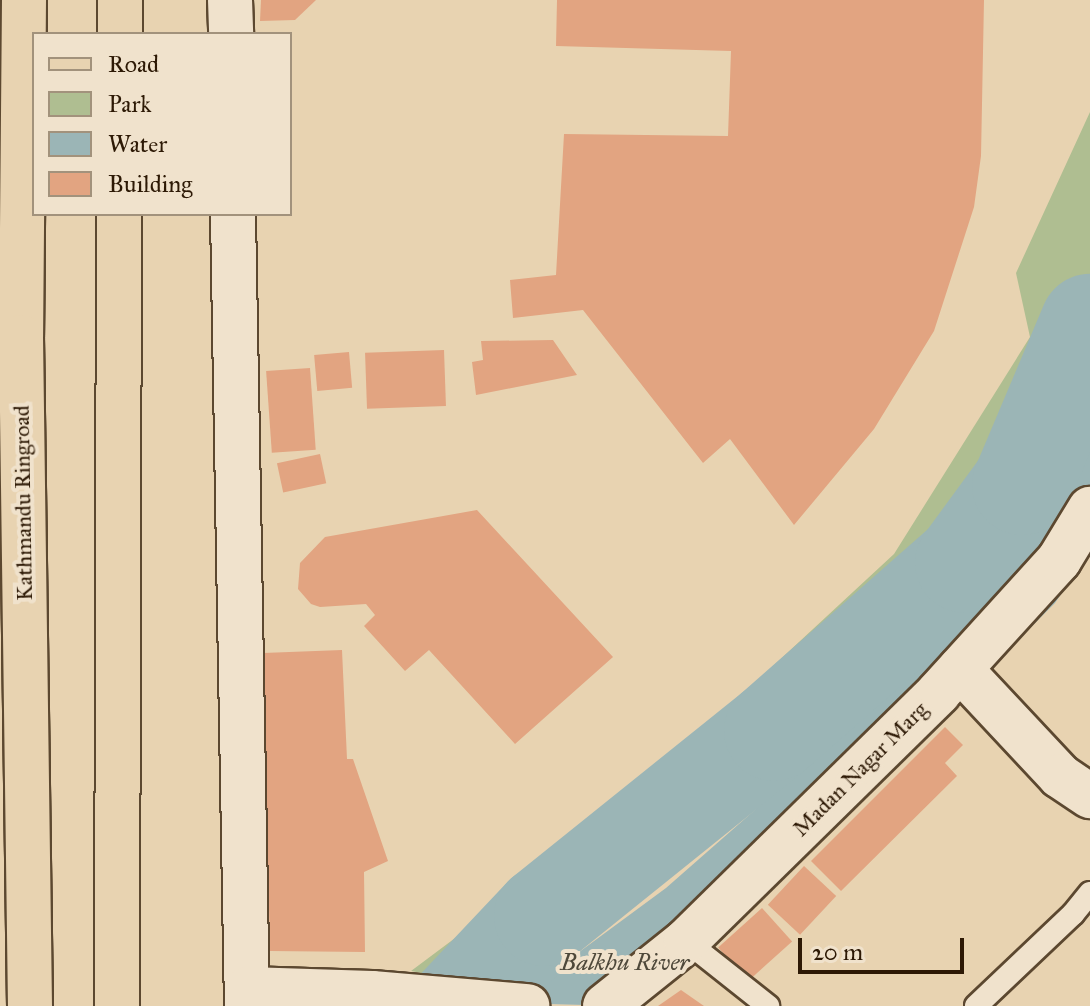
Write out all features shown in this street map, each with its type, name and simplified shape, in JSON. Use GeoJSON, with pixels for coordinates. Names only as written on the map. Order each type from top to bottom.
{"type":"FeatureCollection","features":[{"type":"Feature","properties":{"kind":"main road","name":"Kathmandu Ringroad"},"geometry":{"type":"LineString","coordinates":[[24,0],[21,337],[30,1006]]}},
{"type":"Feature","properties":{"kind":"main road"},"geometry":{"type":"LineString","coordinates":[[120,0],[120,32]]}},
{"type":"Feature","properties":{"kind":"main road"},"geometry":{"type":"LineString","coordinates":[[117,1006],[119,216]]}},
{"type":"Feature","properties":{"kind":"street"},"geometry":{"type":"LineString","coordinates":[[230,0],[231,32]]}},
{"type":"Feature","properties":{"kind":"street"},"geometry":{"type":"LineString","coordinates":[[233,216],[247,998],[348,997],[527,1006]]}},
{"type":"Feature","properties":{"kind":"street","name":"Madan Nagar Marg"},"geometry":{"type":"LineString","coordinates":[[605,1006],[686,941],[970,678],[1059,560],[1090,509]]}},
{"type":"Feature","properties":{"kind":"street"},"geometry":{"type":"LineString","coordinates":[[970,678],[1060,776],[1090,796]]}},
{"type":"Feature","properties":{"kind":"lane"},"geometry":{"type":"LineString","coordinates":[[976,1006],[1073,914],[1090,893]]}},
{"type":"Feature","properties":{"kind":"lane"},"geometry":{"type":"LineString","coordinates":[[686,941],[768,1006]]}},
{"type":"Feature","properties":{"kind":"green space"},"geometry":{"type":"Polygon","coordinates":[[[1090,112],[1090,392],[1030,530],[973,592],[655,870],[498,987],[411,971],[581,844],[894,554],[1030,337],[1016,273],[1090,112]]]}},
{"type":"Feature","properties":{"kind":"water","name":"Balkhu River"},"geometry":{"type":"Polygon","coordinates":[[[1090,434],[1090,552],[1055,603],[904,754],[624,1006],[510,1003],[666,888],[984,609],[1041,547],[1090,434]]]}},
{"type":"Feature","properties":{"kind":"building"},"geometry":{"type":"Polygon","coordinates":[[[261,0],[316,0],[295,20],[260,21],[261,0]]]}},
{"type":"Feature","properties":{"kind":"building"},"geometry":{"type":"Polygon","coordinates":[[[557,0],[984,0],[981,156],[974,207],[934,331],[874,429],[794,525],[730,439],[703,463],[583,310],[513,318],[510,280],[556,275],[564,134],[728,136],[731,51],[556,46],[557,0]]]}},
{"type":"Feature","properties":{"kind":"building"},"geometry":{"type":"Polygon","coordinates":[[[553,340],[577,375],[476,395],[472,362],[483,360],[481,341],[553,340]]]}},
{"type":"Feature","properties":{"kind":"building"},"geometry":{"type":"Polygon","coordinates":[[[444,350],[446,406],[367,409],[365,353],[444,350]]]}},
{"type":"Feature","properties":{"kind":"building"},"geometry":{"type":"Polygon","coordinates":[[[349,352],[352,388],[317,391],[314,355],[349,352]]]}},
{"type":"Feature","properties":{"kind":"building"},"geometry":{"type":"Polygon","coordinates":[[[310,368],[316,450],[272,453],[266,371],[310,368]]]}},
{"type":"Feature","properties":{"kind":"building"},"geometry":{"type":"Polygon","coordinates":[[[320,454],[326,483],[283,492],[277,463],[320,454]]]}},
{"type":"Feature","properties":{"kind":"building"},"geometry":{"type":"Polygon","coordinates":[[[477,510],[613,657],[515,744],[429,650],[405,671],[364,626],[375,615],[366,604],[320,607],[311,604],[298,589],[300,563],[325,537],[477,510]]]}},
{"type":"Feature","properties":{"kind":"building"},"geometry":{"type":"Polygon","coordinates":[[[342,650],[347,759],[353,759],[388,861],[364,872],[365,952],[270,951],[263,653],[342,650]]]}},
{"type":"Feature","properties":{"kind":"building"},"geometry":{"type":"Polygon","coordinates":[[[945,727],[963,745],[945,763],[957,776],[841,891],[811,861],[945,727]]]}},
{"type":"Feature","properties":{"kind":"building"},"geometry":{"type":"Polygon","coordinates":[[[804,866],[836,896],[800,935],[768,905],[804,866]]]}},
{"type":"Feature","properties":{"kind":"building"},"geometry":{"type":"Polygon","coordinates":[[[762,908],[792,941],[748,981],[718,947],[762,908]]]}},
{"type":"Feature","properties":{"kind":"building"},"geometry":{"type":"Polygon","coordinates":[[[681,990],[704,1006],[658,1006],[681,990]]]}},
{"type":"Feature","properties":{"kind":"waterway","name":"Balkhu River"},"geometry":{"type":"LineString","coordinates":[[459,1006],[544,916],[774,731],[965,563],[1022,485],[1090,324]]}}]}
